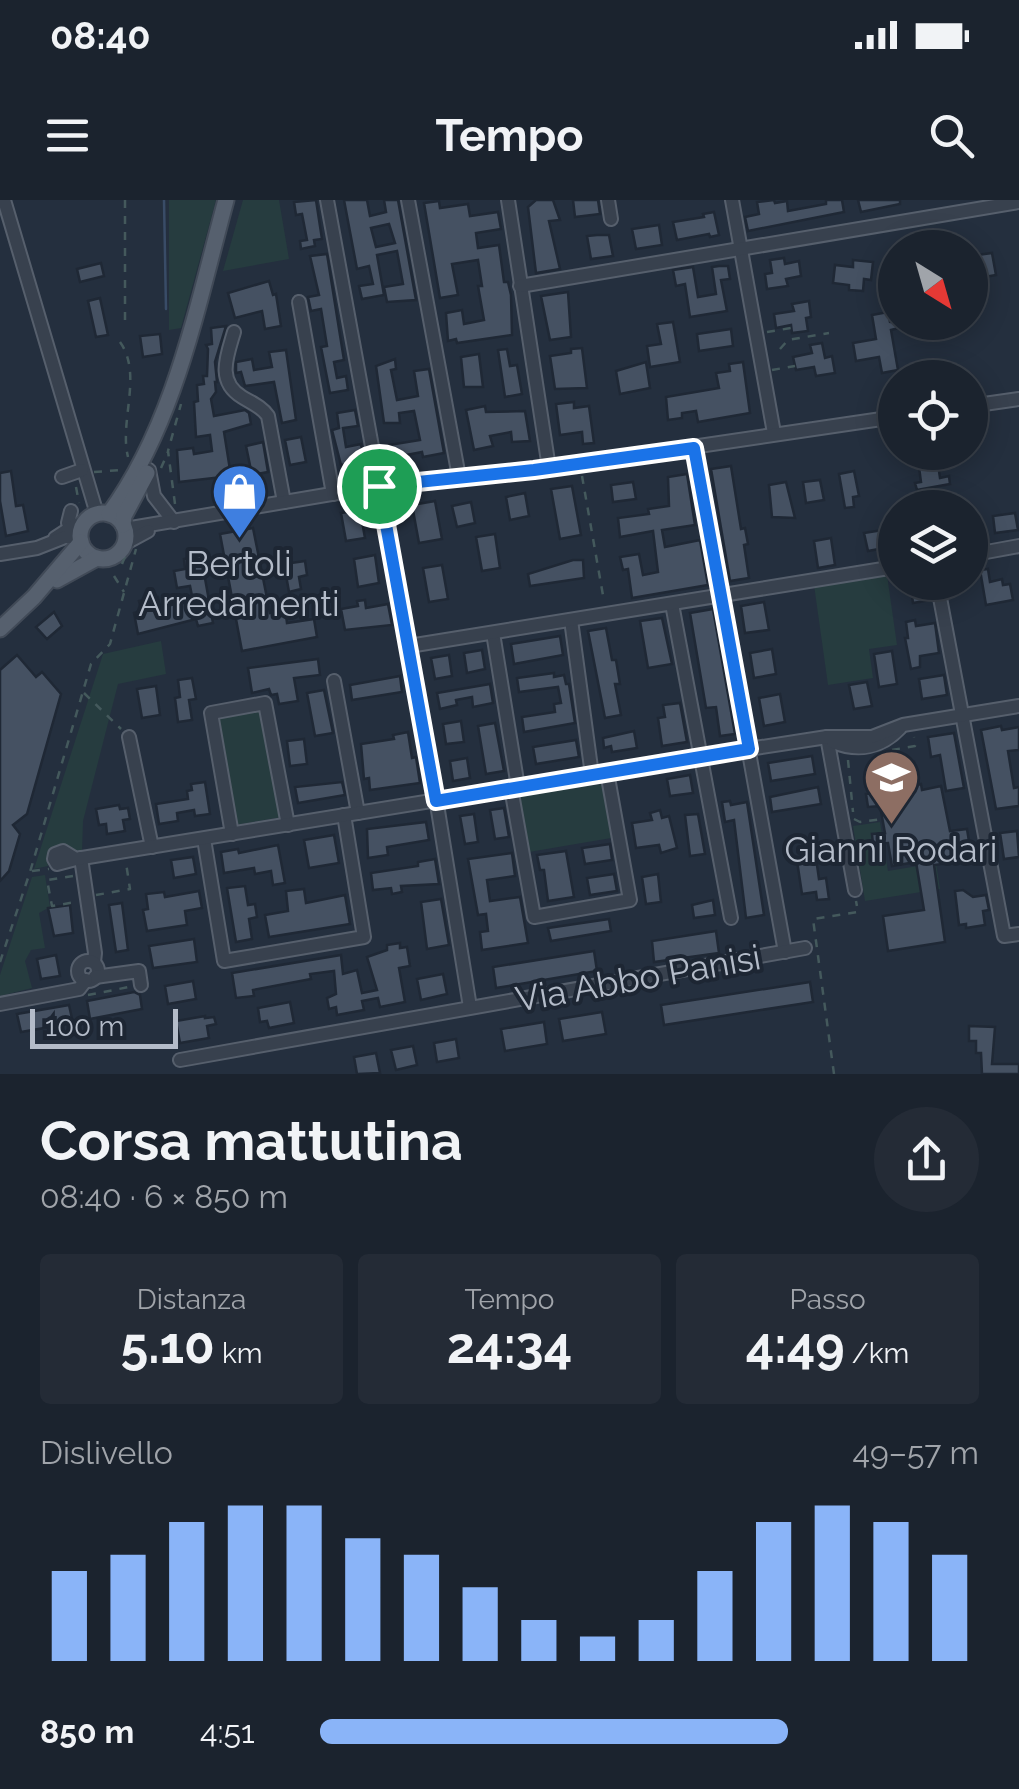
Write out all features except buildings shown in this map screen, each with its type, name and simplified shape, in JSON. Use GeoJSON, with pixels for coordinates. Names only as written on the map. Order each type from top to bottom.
{"type":"FeatureCollection","features":[{"type":"Feature","properties":{"kind":"main road"},"geometry":{"type":"LineString","coordinates":[[34,597],[79,532],[103,514],[145,455],[182,355],[226,200]]}},
{"type":"Feature","properties":{"kind":"main road"},"geometry":{"type":"LineString","coordinates":[[0,628],[34,597],[74,569],[112,556],[128,534],[124,516],[152,474],[182,355]]}},
{"type":"Feature","properties":{"kind":"main road"},"geometry":{"type":"LineString","coordinates":[[103,514],[128,534]]}},
{"type":"Feature","properties":{"kind":"main road"},"geometry":{"type":"LineString","coordinates":[[79,532],[85,551],[97,558]]}},
{"type":"Feature","properties":{"kind":"street"},"geometry":{"type":"LineString","coordinates":[[4,200],[82,472],[103,514]]}},
{"type":"Feature","properties":{"kind":"street"},"geometry":{"type":"LineString","coordinates":[[327,200],[470,1007]]}},
{"type":"Feature","properties":{"kind":"street"},"geometry":{"type":"LineString","coordinates":[[408,200],[459,477]]}},
{"type":"Feature","properties":{"kind":"street"},"geometry":{"type":"LineString","coordinates":[[508,200],[549,468]]}},
{"type":"Feature","properties":{"kind":"street"},"geometry":{"type":"LineString","coordinates":[[608,200],[611,219]]}},
{"type":"Feature","properties":{"kind":"street"},"geometry":{"type":"LineString","coordinates":[[732,200],[774,434]]}},
{"type":"Feature","properties":{"kind":"street"},"geometry":{"type":"LineString","coordinates":[[520,286],[1019,202]]}},
{"type":"Feature","properties":{"kind":"street"},"geometry":{"type":"LineString","coordinates":[[299,302],[333,494]]}},
{"type":"Feature","properties":{"kind":"street"},"geometry":{"type":"LineString","coordinates":[[234,332],[224,367],[225,378],[236,393],[268,416],[284,502]]}},
{"type":"Feature","properties":{"kind":"street"},"geometry":{"type":"LineString","coordinates":[[988,403],[1019,399]]}},
{"type":"Feature","properties":{"kind":"street"},"geometry":{"type":"LineString","coordinates":[[128,534],[179,521],[379,486],[549,468],[878,419]]}},
{"type":"Feature","properties":{"kind":"street"},"geometry":{"type":"LineString","coordinates":[[694,448],[784,952]]}},
{"type":"Feature","properties":{"kind":"street"},"geometry":{"type":"LineString","coordinates":[[62,477],[82,472]]}},
{"type":"Feature","properties":{"kind":"street"},"geometry":{"type":"LineString","coordinates":[[152,474],[154,496],[179,521]]}},
{"type":"Feature","properties":{"kind":"street"},"geometry":{"type":"LineString","coordinates":[[75,509],[68,524],[79,532]]}},
{"type":"Feature","properties":{"kind":"street"},"geometry":{"type":"LineString","coordinates":[[0,554],[79,532]]}},
{"type":"Feature","properties":{"kind":"street"},"geometry":{"type":"LineString","coordinates":[[988,551],[1019,546]]}},
{"type":"Feature","properties":{"kind":"street"},"geometry":{"type":"LineString","coordinates":[[409,646],[878,570]]}},
{"type":"Feature","properties":{"kind":"street"},"geometry":{"type":"LineString","coordinates":[[939,600],[1004,936],[1019,934]]}},
{"type":"Feature","properties":{"kind":"street"},"geometry":{"type":"LineString","coordinates":[[672,604],[730,918]]}},
{"type":"Feature","properties":{"kind":"street"},"geometry":{"type":"LineString","coordinates":[[572,620],[592,775]]}},
{"type":"Feature","properties":{"kind":"street"},"geometry":{"type":"LineString","coordinates":[[493,633],[534,917],[630,900],[607,772]]}},
{"type":"Feature","properties":{"kind":"street"},"geometry":{"type":"LineString","coordinates":[[204,839],[224,961],[364,938],[334,681]]}},
{"type":"Feature","properties":{"kind":"street"},"geometry":{"type":"LineString","coordinates":[[232,834],[212,714],[265,703],[288,825]]}},
{"type":"Feature","properties":{"kind":"street"},"geometry":{"type":"LineString","coordinates":[[827,737],[834,744],[852,748],[874,746],[886,742],[902,726],[1019,706]]}},
{"type":"Feature","properties":{"kind":"street"},"geometry":{"type":"LineString","coordinates":[[129,737],[152,848]]}},
{"type":"Feature","properties":{"kind":"street"},"geometry":{"type":"LineString","coordinates":[[0,1004],[79,990],[98,968],[79,859],[827,737]]}},
{"type":"Feature","properties":{"kind":"street"},"geometry":{"type":"LineString","coordinates":[[827,737],[855,890]]}},
{"type":"Feature","properties":{"kind":"street","name":"Via Abbo Panisi"},"geometry":{"type":"LineString","coordinates":[[180,1060],[805,948]]}},
{"type":"Feature","properties":{"kind":"street"},"geometry":{"type":"LineString","coordinates":[[91,979],[139,971],[141,985]]}},
{"type":"Feature","properties":{"kind":"path"},"geometry":{"type":"LineString","coordinates":[[125,200],[125,322]]}},
{"type":"Feature","properties":{"kind":"path"},"geometry":{"type":"LineString","coordinates":[[755,334],[791,328]]}},
{"type":"Feature","properties":{"kind":"path"},"geometry":{"type":"LineString","coordinates":[[780,350],[788,340],[829,333]]}},
{"type":"Feature","properties":{"kind":"path"},"geometry":{"type":"LineString","coordinates":[[75,509],[75,482],[82,472],[132,469],[126,450],[130,382],[127,351],[120,342]]}},
{"type":"Feature","properties":{"kind":"path"},"geometry":{"type":"LineString","coordinates":[[762,372],[795,366]]}},
{"type":"Feature","properties":{"kind":"path"},"geometry":{"type":"LineString","coordinates":[[152,474],[168,451],[183,396]]}},
{"type":"Feature","properties":{"kind":"path"},"geometry":{"type":"LineString","coordinates":[[168,451],[179,521]]}},
{"type":"Feature","properties":{"kind":"path"},"geometry":{"type":"LineString","coordinates":[[580,469],[607,615]]}},
{"type":"Feature","properties":{"kind":"path"},"geometry":{"type":"LineString","coordinates":[[0,962],[91,664],[110,644],[124,592],[128,534]]}},
{"type":"Feature","properties":{"kind":"path"},"geometry":{"type":"LineString","coordinates":[[114,576],[124,592]]}},
{"type":"Feature","properties":{"kind":"path"},"geometry":{"type":"LineString","coordinates":[[82,691],[129,737]]}},
{"type":"Feature","properties":{"kind":"path"},"geometry":{"type":"LineString","coordinates":[[848,758],[854,822],[882,819]]}},
{"type":"Feature","properties":{"kind":"path"},"geometry":{"type":"LineString","coordinates":[[90,896],[130,889],[125,856]]}},
{"type":"Feature","properties":{"kind":"path"},"geometry":{"type":"LineString","coordinates":[[30,872],[50,869]]}},
{"type":"Feature","properties":{"kind":"path"},"geometry":{"type":"LineString","coordinates":[[75,876],[48,880],[52,906],[79,901]]}},
{"type":"Feature","properties":{"kind":"path"},"geometry":{"type":"LineString","coordinates":[[834,1074],[813,919],[858,912],[855,890]]}},
{"type":"Feature","properties":{"kind":"green space"},"geometry":{"type":"Polygon","coordinates":[[[169,200],[216,200],[181,328],[169,330],[169,200]]]}},
{"type":"Feature","properties":{"kind":"green space"},"geometry":{"type":"Polygon","coordinates":[[[243,200],[279,200],[289,259],[223,271],[243,200]]]}},
{"type":"Feature","properties":{"kind":"green space"},"geometry":{"type":"Polygon","coordinates":[[[878,576],[878,600],[891,600],[897,645],[869,649],[873,678],[828,685],[814,585],[878,576]]]}},
{"type":"Feature","properties":{"kind":"green space"},"geometry":{"type":"Polygon","coordinates":[[[161,641],[166,674],[118,684],[83,821],[82,851],[54,847],[47,859],[48,866],[34,869],[103,654],[161,641]]]}},
{"type":"Feature","properties":{"kind":"green space"},"geometry":{"type":"Polygon","coordinates":[[[262,708],[282,817],[235,825],[215,717],[262,708]]]}},
{"type":"Feature","properties":{"kind":"green space"},"geometry":{"type":"Polygon","coordinates":[[[609,783],[617,837],[529,852],[520,796],[609,783]]]}},
{"type":"Feature","properties":{"kind":"green space"},"geometry":{"type":"Polygon","coordinates":[[[880,822],[888,871],[936,863],[940,889],[865,901],[853,826],[880,822]]]}},
{"type":"Feature","properties":{"kind":"green space"},"geometry":{"type":"Polygon","coordinates":[[[45,875],[50,907],[39,913],[45,948],[31,950],[25,961],[32,988],[0,996],[0,975],[32,877],[45,875]]]}},
{"type":"Feature","properties":{"kind":"waterway"},"geometry":{"type":"LineString","coordinates":[[164,200],[166,309]]}},
{"type":"Feature","properties":{"kind":"place","name":"Bertoli Arredamenti"},"geometry":{"type":"Point","coordinates":[239,541]}},
{"type":"Feature","properties":{"kind":"place","name":"Gianni Rodari"},"geometry":{"type":"Point","coordinates":[891,827]}},
{"type":"Feature","properties":{"kind":"route"},"geometry":{"type":"LineString","coordinates":[[694,448],[749,749],[436,801],[379,486],[694,448]]}}]}
